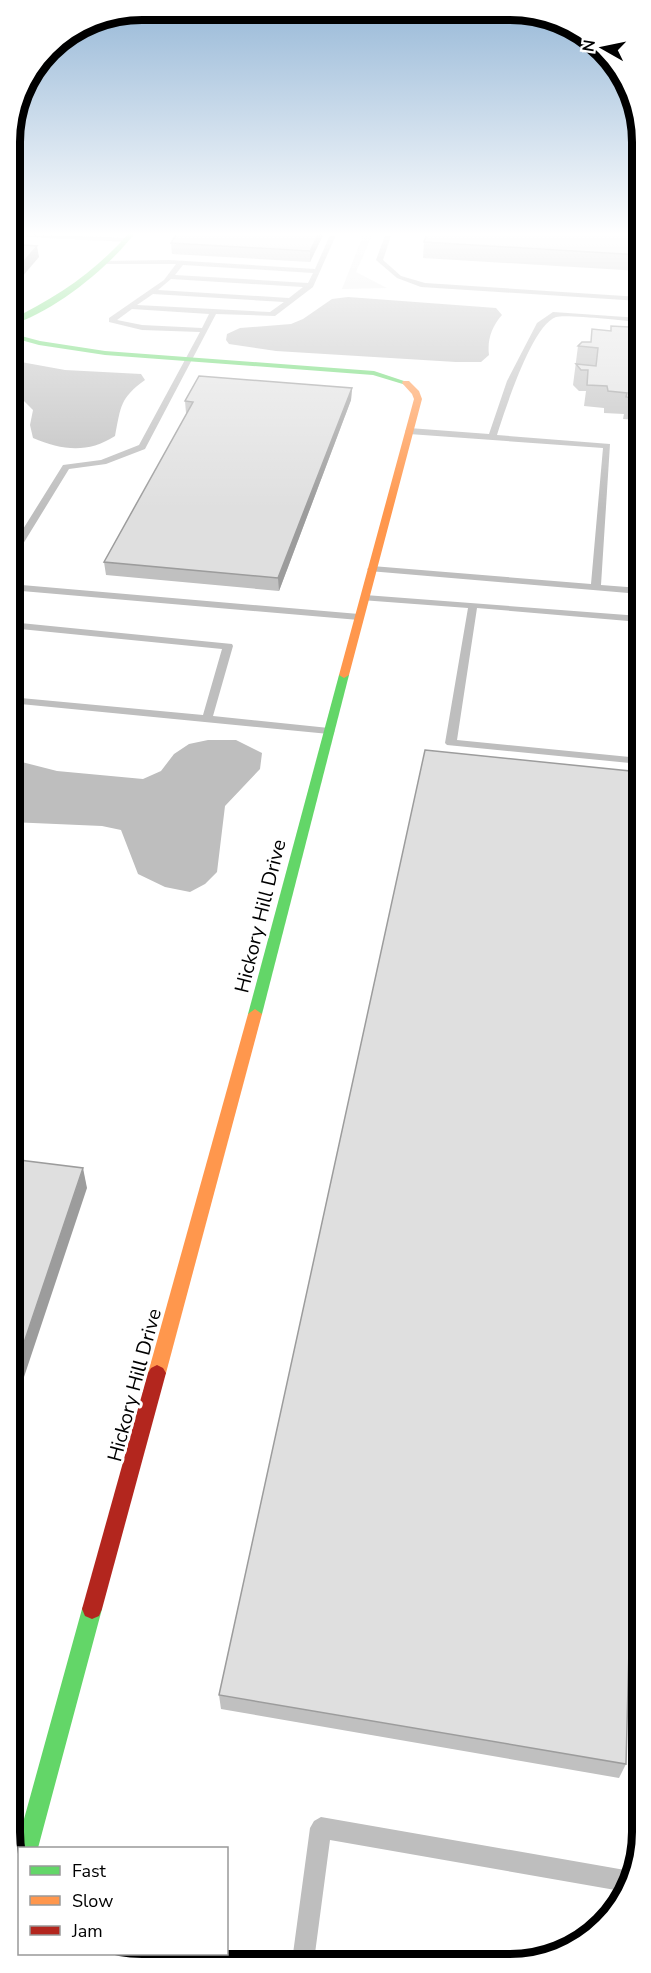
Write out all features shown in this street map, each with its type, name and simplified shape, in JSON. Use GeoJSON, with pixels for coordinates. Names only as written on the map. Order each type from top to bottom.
{"type":"FeatureCollection","features":[{"type":"Feature","properties":{"kind":"street","name":"Hickory Hill Drive"},"geometry":{"type":"LineString","coordinates":[[20,337],[79,350],[354,370],[389,376],[404,382],[417,394],[418,399],[266,975],[27,1847]]}},
{"type":"Feature","properties":{"kind":"lane"},"geometry":{"type":"LineString","coordinates":[[135,325],[205,330]]}},
{"type":"Feature","properties":{"kind":"lane"},"geometry":{"type":"LineString","coordinates":[[20,541],[66,467],[102,462],[142,447],[207,325]]}},
{"type":"Feature","properties":{"kind":"lane"},"geometry":{"type":"LineString","coordinates":[[492,437],[511,381],[539,325]]}},
{"type":"Feature","properties":{"kind":"lane"},"geometry":{"type":"LineString","coordinates":[[409,431],[607,446],[596,587]]}},
{"type":"Feature","properties":{"kind":"lane"},"geometry":{"type":"LineString","coordinates":[[372,569],[632,590]]}},
{"type":"Feature","properties":{"kind":"lane"},"geometry":{"type":"LineString","coordinates":[[20,588],[359,617]]}},
{"type":"Feature","properties":{"kind":"lane"},"geometry":{"type":"LineString","coordinates":[[365,598],[632,618]]}},
{"type":"Feature","properties":{"kind":"lane"},"geometry":{"type":"LineString","coordinates":[[473,605],[451,743],[632,760]]}},
{"type":"Feature","properties":{"kind":"lane"},"geometry":{"type":"LineString","coordinates":[[20,626],[228,646],[207,719]]}},
{"type":"Feature","properties":{"kind":"lane"},"geometry":{"type":"LineString","coordinates":[[20,701],[329,731]]}},
{"type":"Feature","properties":{"kind":"lane"},"geometry":{"type":"LineString","coordinates":[[304,1954],[321,1828],[621,1880]]}},
{"type":"Feature","properties":{"kind":"shaded area"},"geometry":{"type":"Polygon","coordinates":[[[277,325],[495,325],[489,344],[489,355],[481,362],[276,351],[229,344],[226,340],[227,334],[240,328],[277,325]]]}},
{"type":"Feature","properties":{"kind":"shaded area"},"geometry":{"type":"Polygon","coordinates":[[[20,362],[65,370],[141,374],[145,380],[126,398],[115,436],[105,442],[84,448],[64,447],[33,438],[30,425],[33,410],[20,400],[20,362]]]}},
{"type":"Feature","properties":{"kind":"shaded area"},"geometry":{"type":"Polygon","coordinates":[[[208,740],[236,740],[262,753],[260,769],[225,806],[217,872],[205,884],[190,892],[165,887],[138,874],[121,830],[102,826],[20,822],[20,762],[57,771],[143,779],[161,771],[174,754],[189,744],[208,740]]]}},
{"type":"Feature","properties":{"kind":"building"},"geometry":{"type":"Polygon","coordinates":[[[632,325],[632,398],[626,397],[627,393],[608,391],[607,386],[587,385],[588,370],[581,370],[576,364],[596,366],[598,348],[578,346],[582,342],[591,342],[592,329],[611,331],[611,326],[632,325]]]}},
{"type":"Feature","properties":{"kind":"building"},"geometry":{"type":"Polygon","coordinates":[[[199,376],[352,388],[278,578],[104,562],[193,402],[185,401],[199,376]]]}},
{"type":"Feature","properties":{"kind":"building"},"geometry":{"type":"Polygon","coordinates":[[[425,750],[632,771],[631,1567],[626,1764],[219,1695],[425,750]]]}},
{"type":"Feature","properties":{"kind":"building"},"geometry":{"type":"Polygon","coordinates":[[[20,1160],[83,1168],[20,1354],[20,1160]]]}},
{"type":"Feature","properties":{"kind":"traffic: fast"},"geometry":{"type":"LineString","coordinates":[[20,338],[39,343],[105,353],[374,373],[406,383]]}},
{"type":"Feature","properties":{"kind":"traffic: fast"},"geometry":{"type":"LineString","coordinates":[[255,1014],[344,675]]}},
{"type":"Feature","properties":{"kind":"traffic: fast"},"geometry":{"type":"LineString","coordinates":[[27,1847],[92,1609]]}},
{"type":"Feature","properties":{"kind":"traffic: slow"},"geometry":{"type":"LineString","coordinates":[[344,675],[418,399],[416,393],[406,383]]}},
{"type":"Feature","properties":{"kind":"traffic: slow"},"geometry":{"type":"LineString","coordinates":[[157,1373],[255,1014]]}},
{"type":"Feature","properties":{"kind":"traffic: jam"},"geometry":{"type":"LineString","coordinates":[[92,1609],[157,1373]]}}]}
